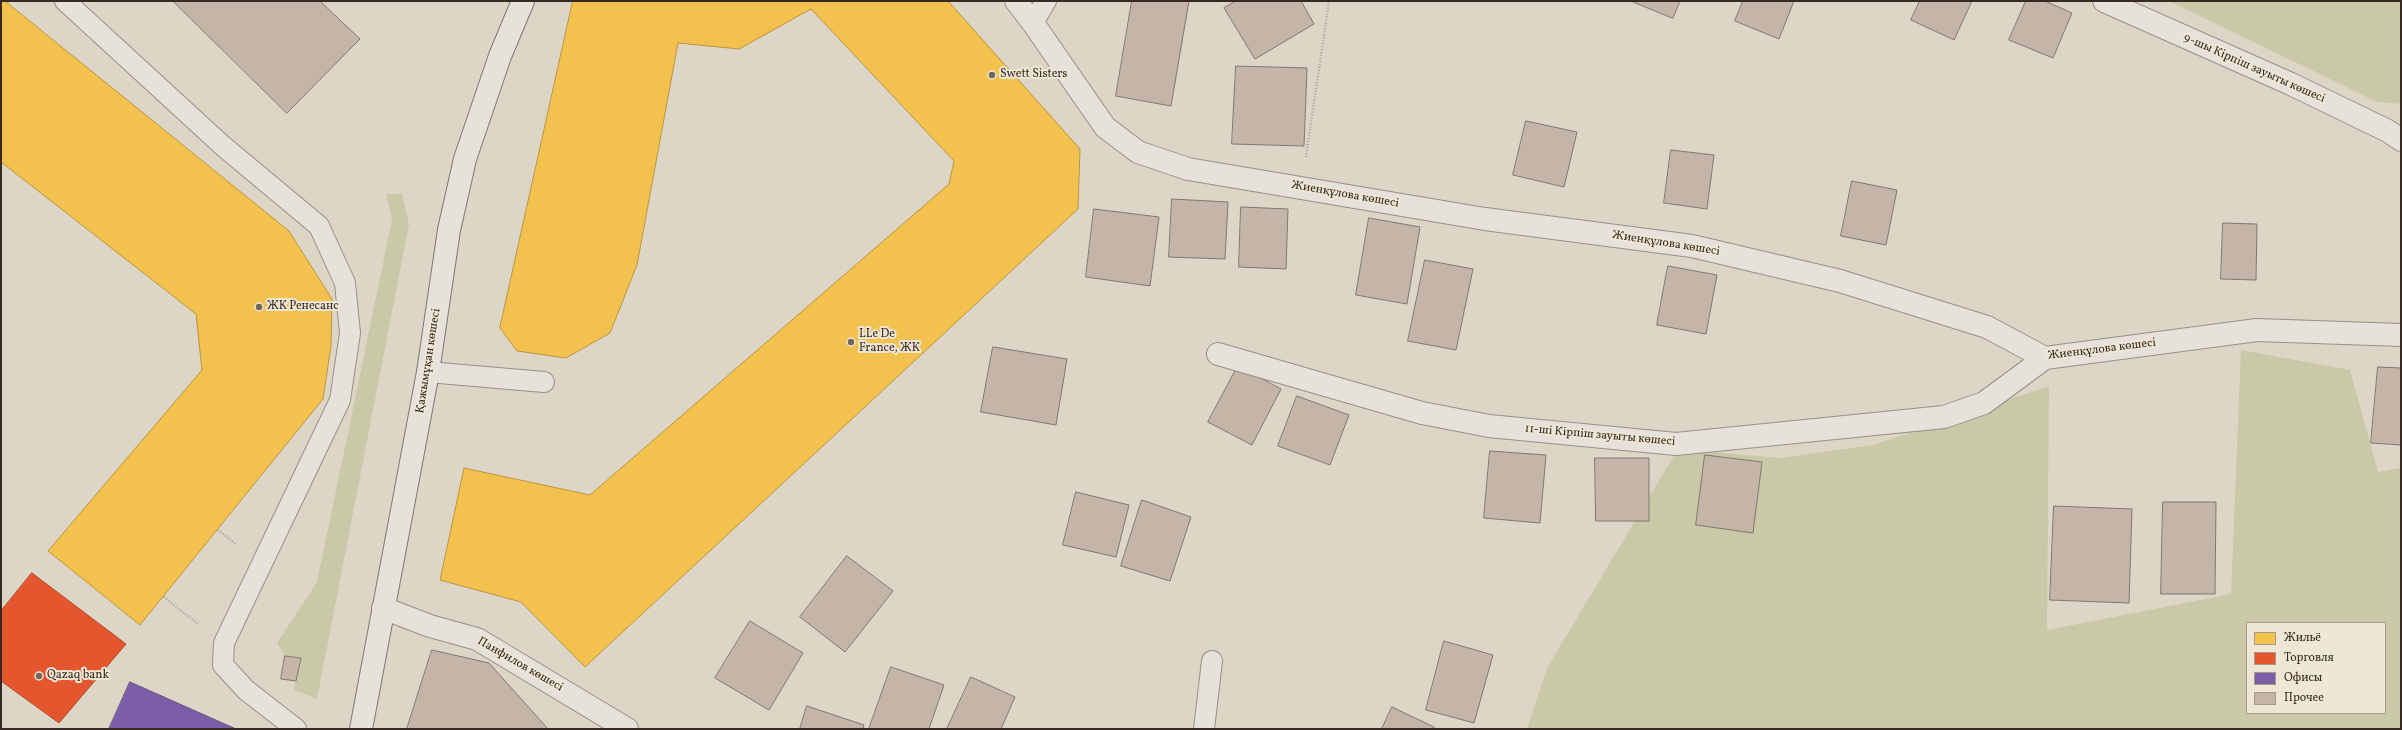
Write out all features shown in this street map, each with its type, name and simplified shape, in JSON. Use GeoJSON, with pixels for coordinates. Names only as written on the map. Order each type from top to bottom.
{"type":"FeatureCollection","features":[{"type":"Feature","properties":{"kind":"street","name":"Қажымұқан көшесі"},"geometry":{"type":"LineString","coordinates":[[361,729],[428,372],[449,230],[465,159],[500,56],[523,1]]}},
{"type":"Feature","properties":{"kind":"street","name":"Жиенқұлова көшесі"},"geometry":{"type":"LineString","coordinates":[[1016,1],[1105,127],[1138,152],[1188,169],[1485,219],[1692,246],[1840,281],[1987,327],[2045,358],[2257,330],[2401,335]]}},
{"type":"Feature","properties":{"kind":"street","name":"9-шы Кірпіш зауыты көшесі"},"geometry":{"type":"LineString","coordinates":[[2104,1],[2290,84],[2388,131],[2401,140]]}},
{"type":"Feature","properties":{"kind":"street","name":"11-ші Кірпіш зауыты көшесі"},"geometry":{"type":"LineString","coordinates":[[1218,354],[1422,413],[1489,426],[1676,444],[1944,417],[1984,404],[2045,358]]}},
{"type":"Feature","properties":{"kind":"street","name":"Панфилов көшесі"},"geometry":{"type":"LineString","coordinates":[[383,608],[430,626],[477,639],[627,729]]}},
{"type":"Feature","properties":{"kind":"lane"},"geometry":{"type":"LineString","coordinates":[[65,1],[223,146],[319,226],[345,283],[350,334],[340,400],[224,643],[223,665],[246,690],[296,729]]}},
{"type":"Feature","properties":{"kind":"lane"},"geometry":{"type":"LineString","coordinates":[[1033,23],[1046,1]]}},
{"type":"Feature","properties":{"kind":"lane"},"geometry":{"type":"LineString","coordinates":[[428,372],[544,382]]}},
{"type":"Feature","properties":{"kind":"lane"},"geometry":{"type":"LineString","coordinates":[[1204,729],[1212,661]]}},
{"type":"Feature","properties":{"kind":"path"},"geometry":{"type":"LineString","coordinates":[[1302,188],[1329,1]]}},
{"type":"Feature","properties":{"kind":"path"},"geometry":{"type":"LineString","coordinates":[[164,597],[224,643]]}},
{"type":"Feature","properties":{"kind":"green space"},"geometry":{"type":"Polygon","coordinates":[[[2169,1],[2401,1],[2401,104],[2377,102],[2169,1]]]}},
{"type":"Feature","properties":{"kind":"green space"},"geometry":{"type":"Polygon","coordinates":[[[386,194],[402,194],[409,224],[317,699],[294,690],[301,658],[285,656],[277,643],[317,582],[392,220],[386,194]]]}},
{"type":"Feature","properties":{"kind":"green space"},"geometry":{"type":"Polygon","coordinates":[[[2241,350],[2350,370],[2378,472],[2401,468],[2401,729],[1527,729],[1547,668],[1678,449],[1780,458],[1873,445],[2049,386],[2047,630],[2231,594],[2241,350]]]}},
{"type":"Feature","properties":{"kind":"building: Жильё","name":"ЖК Ренесанс"},"geometry":{"type":"Polygon","coordinates":[[[1,1],[5,1],[289,231],[332,299],[331,346],[323,399],[140,625],[48,551],[202,370],[196,314],[1,162],[1,1]]]}},
{"type":"Feature","properties":{"kind":"building: Жильё","name":"LLe De France, ЖК"},"geometry":{"type":"Polygon","coordinates":[[[573,1],[948,1],[1080,149],[1078,209],[585,667],[521,602],[440,580],[464,468],[590,495],[949,184],[954,161],[811,9],[739,49],[678,43],[637,265],[610,333],[566,358],[517,351],[500,328],[573,1]]]}},
{"type":"Feature","properties":{"kind":"building: Торговля"},"geometry":{"type":"Polygon","coordinates":[[[32,573],[126,644],[59,723],[1,681],[1,611],[32,573]]]}},
{"type":"Feature","properties":{"kind":"building: Офисы"},"geometry":{"type":"Polygon","coordinates":[[[130,682],[236,729],[109,729],[130,682]]]}},
{"type":"Feature","properties":{"kind":"building: Прочее"},"geometry":{"type":"Polygon","coordinates":[[[173,1],[320,1],[360,39],[287,113],[173,1]]]}},
{"type":"Feature","properties":{"kind":"building: Прочее"},"geometry":{"type":"Polygon","coordinates":[[[1132,1],[1189,1],[1171,106],[1116,96],[1132,1]]]}},
{"type":"Feature","properties":{"kind":"building: Прочее"},"geometry":{"type":"Polygon","coordinates":[[[1236,1],[1301,1],[1314,24],[1255,59],[1224,8],[1236,1]]]}},
{"type":"Feature","properties":{"kind":"building: Прочее"},"geometry":{"type":"Polygon","coordinates":[[[1631,1],[1680,1],[1673,18],[1631,1]]]}},
{"type":"Feature","properties":{"kind":"building: Прочее"},"geometry":{"type":"Polygon","coordinates":[[[1743,1],[1794,1],[1779,39],[1735,21],[1743,1]]]}},
{"type":"Feature","properties":{"kind":"building: Прочее"},"geometry":{"type":"Polygon","coordinates":[[[1920,1],[1972,1],[1954,40],[1911,20],[1920,1]]]}},
{"type":"Feature","properties":{"kind":"building: Прочее"},"geometry":{"type":"Polygon","coordinates":[[[2026,1],[2045,1],[2072,13],[2053,58],[2009,40],[2026,1]]]}},
{"type":"Feature","properties":{"kind":"building: Прочее"},"geometry":{"type":"Polygon","coordinates":[[[1236,66],[1307,68],[1304,146],[1232,144],[1236,66]]]}},
{"type":"Feature","properties":{"kind":"building: Прочее"},"geometry":{"type":"Polygon","coordinates":[[[1526,121],[1577,132],[1564,187],[1513,175],[1526,121]]]}},
{"type":"Feature","properties":{"kind":"building: Прочее"},"geometry":{"type":"Polygon","coordinates":[[[1671,150],[1714,155],[1707,209],[1664,203],[1671,150]]]}},
{"type":"Feature","properties":{"kind":"building: Прочее"},"geometry":{"type":"Polygon","coordinates":[[[1852,181],[1897,190],[1886,245],[1841,236],[1852,181]]]}},
{"type":"Feature","properties":{"kind":"building: Прочее"},"geometry":{"type":"Polygon","coordinates":[[[1172,199],[1228,202],[1225,259],[1169,257],[1172,199]]]}},
{"type":"Feature","properties":{"kind":"building: Прочее"},"geometry":{"type":"Polygon","coordinates":[[[1241,207],[1288,209],[1286,269],[1239,267],[1241,207]]]}},
{"type":"Feature","properties":{"kind":"building: Прочее"},"geometry":{"type":"Polygon","coordinates":[[[1094,209],[1159,217],[1150,286],[1086,277],[1094,209]]]}},
{"type":"Feature","properties":{"kind":"building: Прочее"},"geometry":{"type":"Polygon","coordinates":[[[1369,218],[1420,227],[1407,304],[1356,295],[1369,218]]]}},
{"type":"Feature","properties":{"kind":"building: Прочее"},"geometry":{"type":"Polygon","coordinates":[[[2223,223],[2257,224],[2256,280],[2221,279],[2223,223]]]}},
{"type":"Feature","properties":{"kind":"building: Прочее"},"geometry":{"type":"Polygon","coordinates":[[[1425,260],[1473,269],[1456,350],[1408,341],[1425,260]]]}},
{"type":"Feature","properties":{"kind":"building: Прочее"},"geometry":{"type":"Polygon","coordinates":[[[1668,266],[1717,275],[1706,334],[1657,325],[1668,266]]]}},
{"type":"Feature","properties":{"kind":"building: Прочее"},"geometry":{"type":"Polygon","coordinates":[[[993,347],[1067,359],[1056,425],[981,412],[993,347]]]}},
{"type":"Feature","properties":{"kind":"building: Прочее"},"geometry":{"type":"Polygon","coordinates":[[[1238,366],[1281,389],[1252,445],[1208,422],[1238,366]]]}},
{"type":"Feature","properties":{"kind":"building: Прочее"},"geometry":{"type":"Polygon","coordinates":[[[2378,367],[2401,368],[2401,445],[2371,443],[2378,367]]]}},
{"type":"Feature","properties":{"kind":"building: Прочее"},"geometry":{"type":"Polygon","coordinates":[[[1297,396],[1349,415],[1330,465],[1278,446],[1297,396]]]}},
{"type":"Feature","properties":{"kind":"building: Прочее"},"geometry":{"type":"Polygon","coordinates":[[[1490,451],[1546,455],[1540,523],[1484,518],[1490,451]]]}},
{"type":"Feature","properties":{"kind":"building: Прочее"},"geometry":{"type":"Polygon","coordinates":[[[1705,455],[1762,462],[1753,533],[1696,525],[1705,455]]]}},
{"type":"Feature","properties":{"kind":"building: Прочее"},"geometry":{"type":"Polygon","coordinates":[[[1595,458],[1649,458],[1649,521],[1596,521],[1595,458]]]}},
{"type":"Feature","properties":{"kind":"building: Прочее"},"geometry":{"type":"Polygon","coordinates":[[[1076,492],[1129,505],[1116,557],[1063,545],[1076,492]]]}},
{"type":"Feature","properties":{"kind":"building: Прочее"},"geometry":{"type":"Polygon","coordinates":[[[1142,500],[1191,517],[1170,581],[1121,566],[1142,500]]]}},
{"type":"Feature","properties":{"kind":"building: Прочее"},"geometry":{"type":"Polygon","coordinates":[[[2163,502],[2216,502],[2215,594],[2161,594],[2163,502]]]}},
{"type":"Feature","properties":{"kind":"building: Прочее"},"geometry":{"type":"Polygon","coordinates":[[[2054,506],[2132,509],[2129,603],[2050,600],[2054,506]]]}},
{"type":"Feature","properties":{"kind":"building: Прочее"},"geometry":{"type":"Polygon","coordinates":[[[847,556],[893,591],[845,652],[800,617],[847,556]]]}},
{"type":"Feature","properties":{"kind":"building: Прочее"},"geometry":{"type":"Polygon","coordinates":[[[750,621],[803,653],[769,710],[715,678],[750,621]]]}},
{"type":"Feature","properties":{"kind":"building: Прочее"},"geometry":{"type":"Polygon","coordinates":[[[1444,641],[1493,655],[1474,723],[1426,710],[1444,641]]]}},
{"type":"Feature","properties":{"kind":"building: Прочее"},"geometry":{"type":"Polygon","coordinates":[[[432,650],[489,663],[548,729],[407,729],[432,650]]]}},
{"type":"Feature","properties":{"kind":"building: Прочее"},"geometry":{"type":"Polygon","coordinates":[[[285,656],[301,658],[296,681],[281,679],[285,656]]]}},
{"type":"Feature","properties":{"kind":"building: Прочее"},"geometry":{"type":"Polygon","coordinates":[[[891,667],[944,685],[929,729],[869,729],[891,667]]]}},
{"type":"Feature","properties":{"kind":"building: Прочее"},"geometry":{"type":"Polygon","coordinates":[[[971,677],[1015,697],[1001,729],[947,729],[971,677]]]}},
{"type":"Feature","properties":{"kind":"building: Прочее"},"geometry":{"type":"Polygon","coordinates":[[[807,706],[864,725],[863,729],[800,729],[807,706]]]}},
{"type":"Feature","properties":{"kind":"building: Прочее"},"geometry":{"type":"Polygon","coordinates":[[[1392,707],[1434,727],[1434,729],[1382,729],[1392,707]]]}},
{"type":"Feature","properties":{"kind":"place","name":"Swett Sisters"},"geometry":{"type":"Point","coordinates":[992,75]}},
{"type":"Feature","properties":{"kind":"place","name":"ЖК Ренесанс"},"geometry":{"type":"Point","coordinates":[259,307]}},
{"type":"Feature","properties":{"kind":"place","name":"LLe De France, ЖК"},"geometry":{"type":"Point","coordinates":[851,342]}},
{"type":"Feature","properties":{"kind":"place","name":"Qazaq bank"},"geometry":{"type":"Point","coordinates":[39,676]}}]}
